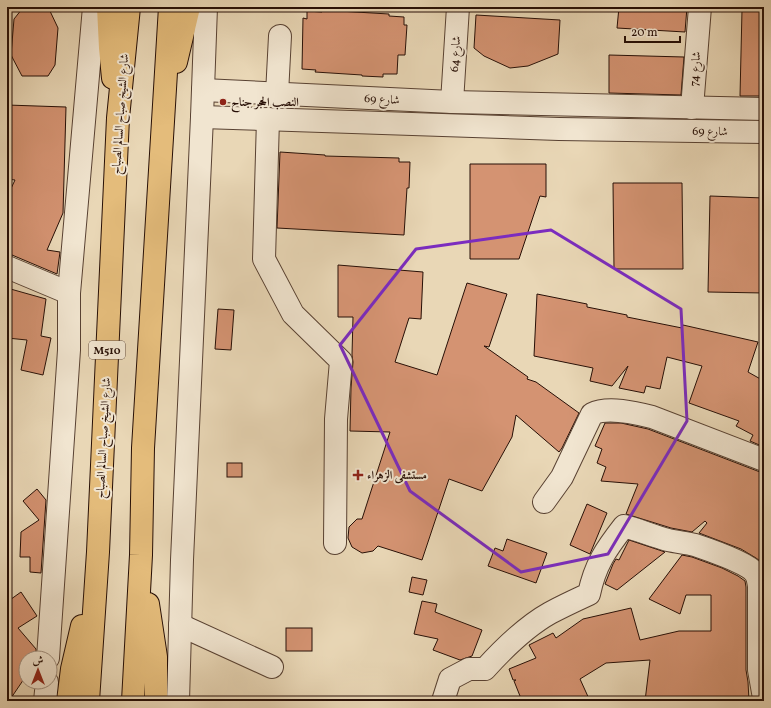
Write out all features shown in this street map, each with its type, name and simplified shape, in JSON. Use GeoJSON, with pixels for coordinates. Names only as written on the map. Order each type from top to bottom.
{"type":"FeatureCollection","features":[{"type":"Feature","properties":{"kind":"highway"},"geometry":{"type":"LineString","coordinates":[[108,7],[110,48],[118,118]]}},
{"type":"Feature","properties":{"kind":"highway","name":"شارع الشيخ صباح السالم الصباح"},"geometry":{"type":"LineString","coordinates":[[88,697],[98,552],[118,118],[129,7]]}},
{"type":"Feature","properties":{"kind":"highway"},"geometry":{"type":"LineString","coordinates":[[134,695],[141,555],[143,448],[170,7]]}},
{"type":"Feature","properties":{"kind":"highway"},"geometry":{"type":"LineString","coordinates":[[164,97],[175,65],[189,7]]}},
{"type":"Feature","properties":{"kind":"highway"},"geometry":{"type":"LineString","coordinates":[[68,701],[72,669],[98,552]]}},
{"type":"Feature","properties":{"kind":"highway"},"geometry":{"type":"LineString","coordinates":[[141,555],[156,657],[156,701]]}},
{"type":"Feature","properties":{"kind":"street"},"geometry":{"type":"LineString","coordinates":[[49,650],[69,350],[69,293],[94,7]]}},
{"type":"Feature","properties":{"kind":"street"},"geometry":{"type":"LineString","coordinates":[[178,701],[182,560],[206,7]]}},
{"type":"Feature","properties":{"kind":"street","name":"شارع 64"},"geometry":{"type":"LineString","coordinates":[[452,102],[458,7]]}},
{"type":"Feature","properties":{"kind":"street","name":"شارع 74"},"geometry":{"type":"LineString","coordinates":[[692,108],[700,7]]}},
{"type":"Feature","properties":{"kind":"street"},"geometry":{"type":"LineString","coordinates":[[277,94],[280,36]]}},
{"type":"Feature","properties":{"kind":"street","name":"شارع 69"},"geometry":{"type":"LineString","coordinates":[[203,90],[561,106],[764,110]]}},
{"type":"Feature","properties":{"kind":"street"},"geometry":{"type":"LineString","coordinates":[[559,129],[561,106]]}},
{"type":"Feature","properties":{"kind":"street","name":"شارع 69"},"geometry":{"type":"LineString","coordinates":[[202,117],[559,129],[764,132]]}},
{"type":"Feature","properties":{"kind":"street"},"geometry":{"type":"LineString","coordinates":[[268,119],[264,259],[293,314],[341,361],[336,419],[335,543]]}},
{"type":"Feature","properties":{"kind":"street"},"geometry":{"type":"LineString","coordinates":[[7,267],[69,293]]}},
{"type":"Feature","properties":{"kind":"street"},"geometry":{"type":"LineString","coordinates":[[544,502],[562,477],[592,414],[598,410],[636,413],[652,417],[764,460]]}},
{"type":"Feature","properties":{"kind":"street"},"geometry":{"type":"LineString","coordinates":[[443,701],[450,679],[468,669],[485,670],[501,651],[529,628],[549,614],[589,594],[593,576],[608,546],[624,526],[648,532],[668,540],[694,545],[736,562],[753,571],[761,584],[759,670],[764,698]]}},
{"type":"Feature","properties":{"kind":"street"},"geometry":{"type":"LineString","coordinates":[[180,625],[272,667]]}},
{"type":"Feature","properties":{"kind":"street"},"geometry":{"type":"LineString","coordinates":[[45,701],[46,690]]}},
{"type":"Feature","properties":{"kind":"highlighted area"},"geometry":{"type":"Polygon","coordinates":[[[551,230],[681,309],[687,421],[608,554],[521,572],[410,491],[340,345],[416,249],[551,230]]]}},
{"type":"Feature","properties":{"kind":"building"},"geometry":{"type":"Polygon","coordinates":[[[619,7],[687,7],[685,32],[617,28],[619,7]]]}},
{"type":"Feature","properties":{"kind":"building"},"geometry":{"type":"Polygon","coordinates":[[[22,9],[49,9],[58,28],[55,65],[48,76],[22,76],[11,55],[14,19],[22,9]]]}},
{"type":"Feature","properties":{"kind":"building"},"geometry":{"type":"Polygon","coordinates":[[[322,10],[389,14],[389,16],[404,17],[404,25],[407,25],[405,55],[398,55],[397,74],[383,74],[383,77],[362,76],[315,72],[316,70],[302,69],[303,18],[307,19],[307,11],[322,12],[322,10]]]}},
{"type":"Feature","properties":{"kind":"building"},"geometry":{"type":"Polygon","coordinates":[[[742,10],[764,11],[764,96],[740,96],[742,10]]]}},
{"type":"Feature","properties":{"kind":"building"},"geometry":{"type":"Polygon","coordinates":[[[476,15],[560,20],[558,54],[528,66],[510,68],[484,56],[474,48],[476,15]]]}},
{"type":"Feature","properties":{"kind":"building"},"geometry":{"type":"Polygon","coordinates":[[[609,55],[684,57],[681,95],[609,93],[609,55]]]}},
{"type":"Feature","properties":{"kind":"building"},"geometry":{"type":"Polygon","coordinates":[[[7,105],[66,107],[63,213],[47,250],[60,252],[57,274],[12,255],[7,255],[7,197],[15,180],[7,179],[7,105]]]}},
{"type":"Feature","properties":{"kind":"building"},"geometry":{"type":"Polygon","coordinates":[[[280,152],[325,156],[399,158],[399,162],[410,162],[404,235],[277,228],[280,152]]]}},
{"type":"Feature","properties":{"kind":"building"},"geometry":{"type":"Polygon","coordinates":[[[470,164],[546,164],[546,197],[540,196],[519,259],[470,259],[470,164]]]}},
{"type":"Feature","properties":{"kind":"building"},"geometry":{"type":"Polygon","coordinates":[[[613,183],[682,183],[683,269],[614,269],[613,183]]]}},
{"type":"Feature","properties":{"kind":"building"},"geometry":{"type":"Polygon","coordinates":[[[710,196],[764,198],[764,293],[708,292],[710,196]]]}},
{"type":"Feature","properties":{"kind":"building"},"geometry":{"type":"Polygon","coordinates":[[[338,265],[423,272],[421,319],[409,318],[395,362],[437,375],[467,283],[507,294],[489,347],[484,346],[528,377],[527,379],[536,382],[579,413],[559,452],[516,415],[512,437],[482,491],[449,479],[422,560],[378,546],[373,551],[362,553],[352,547],[348,538],[349,527],[357,519],[362,519],[390,432],[350,431],[353,317],[338,317],[338,265]]]}},
{"type":"Feature","properties":{"kind":"building"},"geometry":{"type":"Polygon","coordinates":[[[7,288],[46,299],[41,336],[51,338],[43,375],[21,370],[27,340],[7,338],[7,288]]]}},
{"type":"Feature","properties":{"kind":"building"},"geometry":{"type":"Polygon","coordinates":[[[537,294],[587,304],[587,307],[627,315],[627,317],[682,328],[683,325],[758,342],[748,372],[764,381],[764,447],[750,441],[753,435],[736,426],[739,421],[689,403],[702,366],[667,357],[660,389],[646,386],[644,393],[619,388],[628,366],[612,386],[590,381],[593,368],[534,356],[537,294]]]}},
{"type":"Feature","properties":{"kind":"building"},"geometry":{"type":"Polygon","coordinates":[[[218,309],[234,310],[231,350],[215,349],[218,309]]]}},
{"type":"Feature","properties":{"kind":"building"},"geometry":{"type":"Polygon","coordinates":[[[605,423],[621,423],[648,429],[760,472],[764,472],[764,564],[741,549],[699,533],[707,523],[705,521],[692,532],[671,528],[626,514],[638,484],[601,481],[606,467],[597,463],[602,449],[595,446],[605,423]]]}},
{"type":"Feature","properties":{"kind":"building"},"geometry":{"type":"Polygon","coordinates":[[[227,463],[242,463],[242,477],[227,477],[227,463]]]}},
{"type":"Feature","properties":{"kind":"building"},"geometry":{"type":"Polygon","coordinates":[[[37,489],[46,500],[41,573],[30,572],[30,557],[20,557],[21,532],[39,520],[23,501],[37,489]]]}},
{"type":"Feature","properties":{"kind":"building"},"geometry":{"type":"Polygon","coordinates":[[[587,504],[607,513],[590,554],[570,545],[587,504]]]}},
{"type":"Feature","properties":{"kind":"building"},"geometry":{"type":"Polygon","coordinates":[[[507,539],[547,553],[536,583],[488,566],[495,548],[503,551],[507,539]]]}},
{"type":"Feature","properties":{"kind":"building"},"geometry":{"type":"Polygon","coordinates":[[[629,540],[665,552],[617,590],[605,584],[613,564],[616,559],[619,560],[629,540]]]}},
{"type":"Feature","properties":{"kind":"building"},"geometry":{"type":"Polygon","coordinates":[[[682,555],[722,568],[745,581],[746,670],[749,701],[645,701],[650,660],[606,663],[580,679],[590,701],[522,701],[514,681],[516,680],[513,680],[509,669],[536,658],[529,645],[553,633],[556,638],[583,619],[631,608],[640,640],[679,631],[711,631],[711,595],[686,595],[680,614],[649,599],[682,555]]]}},
{"type":"Feature","properties":{"kind":"building"},"geometry":{"type":"Polygon","coordinates":[[[412,577],[427,580],[423,595],[409,592],[412,577]]]}},
{"type":"Feature","properties":{"kind":"building"},"geometry":{"type":"Polygon","coordinates":[[[21,592],[37,616],[18,628],[36,650],[18,650],[18,688],[9,701],[7,701],[7,602],[21,592]]]}},
{"type":"Feature","properties":{"kind":"building"},"geometry":{"type":"Polygon","coordinates":[[[422,601],[437,604],[435,612],[482,630],[472,656],[460,660],[433,650],[438,639],[414,634],[422,601]]]}},
{"type":"Feature","properties":{"kind":"building"},"geometry":{"type":"Polygon","coordinates":[[[286,628],[312,628],[312,651],[286,651],[286,628]]]}},
{"type":"Feature","properties":{"kind":"place","name":"النصب الحجر جناح"},"geometry":{"type":"Point","coordinates":[223,102]}},
{"type":"Feature","properties":{"kind":"place","name":"مستشفى الزهراء"},"geometry":{"type":"Point","coordinates":[358,475]}}]}
